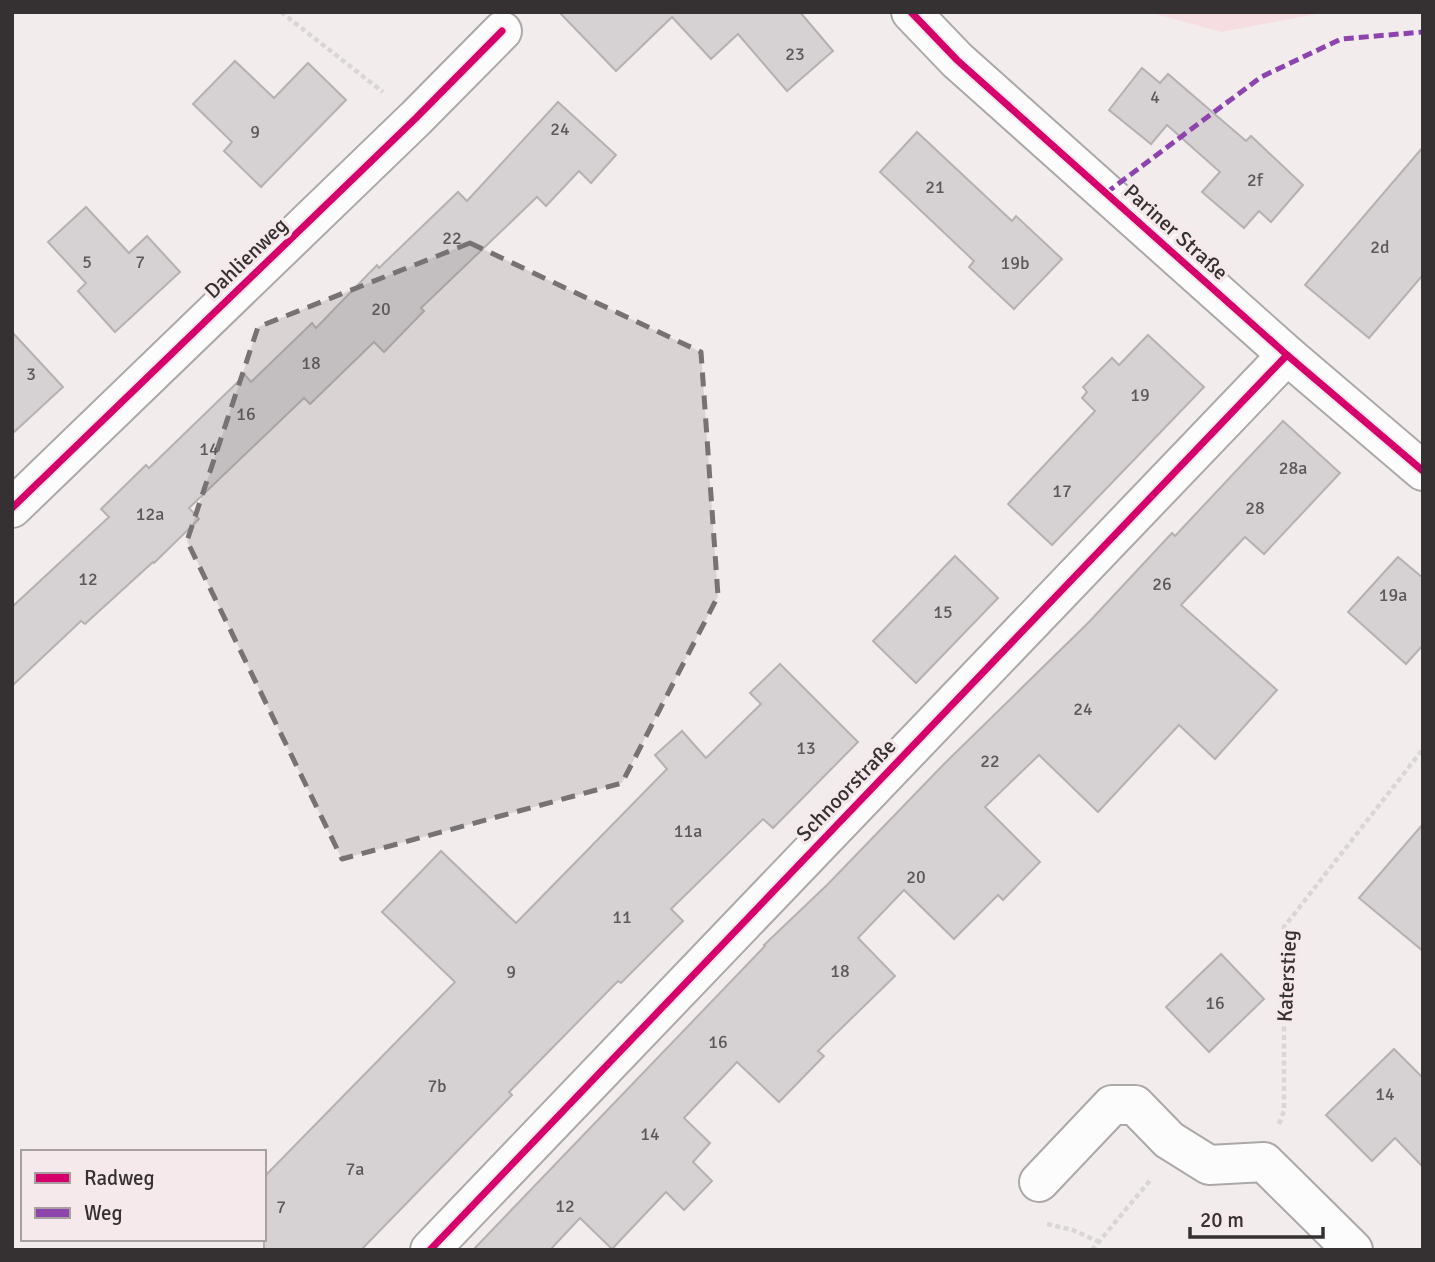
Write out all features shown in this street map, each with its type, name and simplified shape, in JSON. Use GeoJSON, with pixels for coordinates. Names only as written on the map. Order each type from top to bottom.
{"type":"FeatureCollection","features":[{"type":"Feature","properties":{"kind":"street","name":"Pariner Straße"},"geometry":{"type":"LineString","coordinates":[[911,12],[957,60],[1287,355],[1423,471]]}},
{"type":"Feature","properties":{"kind":"street","name":"Dahlienweg"},"geometry":{"type":"LineString","coordinates":[[12,508],[502,31]]}},
{"type":"Feature","properties":{"kind":"street","name":"Schnoorstraße"},"geometry":{"type":"LineString","coordinates":[[430,1250],[1287,355]]}},
{"type":"Feature","properties":{"kind":"street"},"geometry":{"type":"LineString","coordinates":[[1039,1182],[1112,1105],[1135,1105],[1169,1140],[1209,1165],[1264,1162],[1353,1250]]}},
{"type":"Feature","properties":{"kind":"path"},"geometry":{"type":"LineString","coordinates":[[281,12],[416,117]]}},
{"type":"Feature","properties":{"kind":"path"},"geometry":{"type":"LineString","coordinates":[[1092,1250],[1177,1145]]}},
{"type":"Feature","properties":{"kind":"highlighted area"},"geometry":{"type":"Polygon","coordinates":[[[470,243],[701,352],[718,596],[622,783],[342,859],[187,541],[258,327],[470,243]]]}},
{"type":"Feature","properties":{"kind":"shaded area"},"geometry":{"type":"Polygon","coordinates":[[[1149,12],[1328,12],[1221,32],[1149,12]]]}},
{"type":"Feature","properties":{"kind":"building"},"geometry":{"type":"Polygon","coordinates":[[[559,12],[800,12],[833,51],[787,91],[738,34],[711,59],[672,17],[616,71],[559,12]]]}},
{"type":"Feature","properties":{"kind":"building"},"geometry":{"type":"Polygon","coordinates":[[[235,61],[274,98],[308,63],[346,100],[261,187],[224,151],[232,142],[193,104],[235,61]]]}},
{"type":"Feature","properties":{"kind":"building"},"geometry":{"type":"Polygon","coordinates":[[[1142,68],[1160,83],[1168,74],[1246,141],[1251,136],[1303,185],[1271,222],[1259,211],[1244,228],[1202,192],[1220,172],[1167,125],[1151,144],[1109,110],[1142,68]]]}},
{"type":"Feature","properties":{"kind":"building"},"geometry":{"type":"Polygon","coordinates":[[[558,102],[616,155],[591,183],[579,171],[546,206],[537,197],[421,308],[424,311],[384,352],[374,342],[310,404],[304,398],[189,508],[199,519],[154,563],[85,624],[81,621],[12,686],[12,607],[109,517],[101,509],[146,465],[149,468],[245,375],[251,382],[312,323],[316,328],[377,265],[379,268],[458,192],[467,201],[558,102]]]}},
{"type":"Feature","properties":{"kind":"building"},"geometry":{"type":"Polygon","coordinates":[[[917,132],[1012,221],[1016,216],[1062,259],[1014,309],[969,267],[974,261],[880,172],[917,132]]]}},
{"type":"Feature","properties":{"kind":"building"},"geometry":{"type":"Polygon","coordinates":[[[1423,147],[1423,275],[1369,338],[1305,285],[1423,147]]]}},
{"type":"Feature","properties":{"kind":"building"},"geometry":{"type":"Polygon","coordinates":[[[86,207],[129,253],[147,236],[180,272],[115,332],[78,291],[86,283],[48,242],[86,207]]]}},
{"type":"Feature","properties":{"kind":"building"},"geometry":{"type":"Polygon","coordinates":[[[12,332],[63,387],[12,434],[12,332]]]}},
{"type":"Feature","properties":{"kind":"building"},"geometry":{"type":"Polygon","coordinates":[[[1148,335],[1204,387],[1052,545],[1008,504],[1095,411],[1082,398],[1087,392],[1083,387],[1112,358],[1119,365],[1148,335]]]}},
{"type":"Feature","properties":{"kind":"building"},"geometry":{"type":"Polygon","coordinates":[[[1283,421],[1340,473],[1264,554],[1245,537],[1181,605],[1277,690],[1215,759],[1179,725],[1098,812],[1039,755],[985,807],[1040,862],[1003,900],[998,895],[954,939],[904,890],[858,938],[895,976],[818,1051],[824,1056],[779,1102],[737,1062],[684,1118],[710,1143],[693,1162],[712,1181],[684,1210],[666,1192],[612,1249],[580,1218],[550,1250],[473,1250],[764,945],[1089,622],[1172,533],[1175,536],[1283,421]]]}},
{"type":"Feature","properties":{"kind":"building"},"geometry":{"type":"Polygon","coordinates":[[[955,556],[998,598],[916,683],[873,641],[955,556]]]}},
{"type":"Feature","properties":{"kind":"building"},"geometry":{"type":"Polygon","coordinates":[[[1398,557],[1423,578],[1423,645],[1406,664],[1348,612],[1398,557]]]}},
{"type":"Feature","properties":{"kind":"building"},"geometry":{"type":"Polygon","coordinates":[[[780,664],[858,742],[773,828],[763,819],[671,909],[683,921],[621,983],[618,981],[509,1092],[512,1095],[361,1250],[264,1250],[266,1175],[455,982],[382,912],[441,851],[516,923],[667,769],[655,755],[682,731],[706,758],[761,704],[750,693],[780,664]]]}},
{"type":"Feature","properties":{"kind":"building"},"geometry":{"type":"Polygon","coordinates":[[[1423,824],[1423,951],[1359,898],[1423,824]]]}},
{"type":"Feature","properties":{"kind":"building"},"geometry":{"type":"Polygon","coordinates":[[[1221,954],[1264,999],[1209,1052],[1166,1007],[1221,954]]]}},
{"type":"Feature","properties":{"kind":"building"},"geometry":{"type":"Polygon","coordinates":[[[1394,1049],[1423,1078],[1423,1167],[1395,1138],[1372,1161],[1326,1115],[1394,1049]]]}},
{"type":"Feature","properties":{"kind":"marked path"},"geometry":{"type":"LineString","coordinates":[[1106,193],[1261,77],[1341,39],[1423,32]]}},
{"type":"Feature","properties":{"kind":"cycle path"},"geometry":{"type":"LineString","coordinates":[[911,12],[957,60],[1287,355],[1423,471]]}},
{"type":"Feature","properties":{"kind":"cycle path"},"geometry":{"type":"LineString","coordinates":[[12,508],[416,118],[502,31]]}},
{"type":"Feature","properties":{"kind":"cycle path"},"geometry":{"type":"LineString","coordinates":[[430,1250],[1287,355]]}}]}
